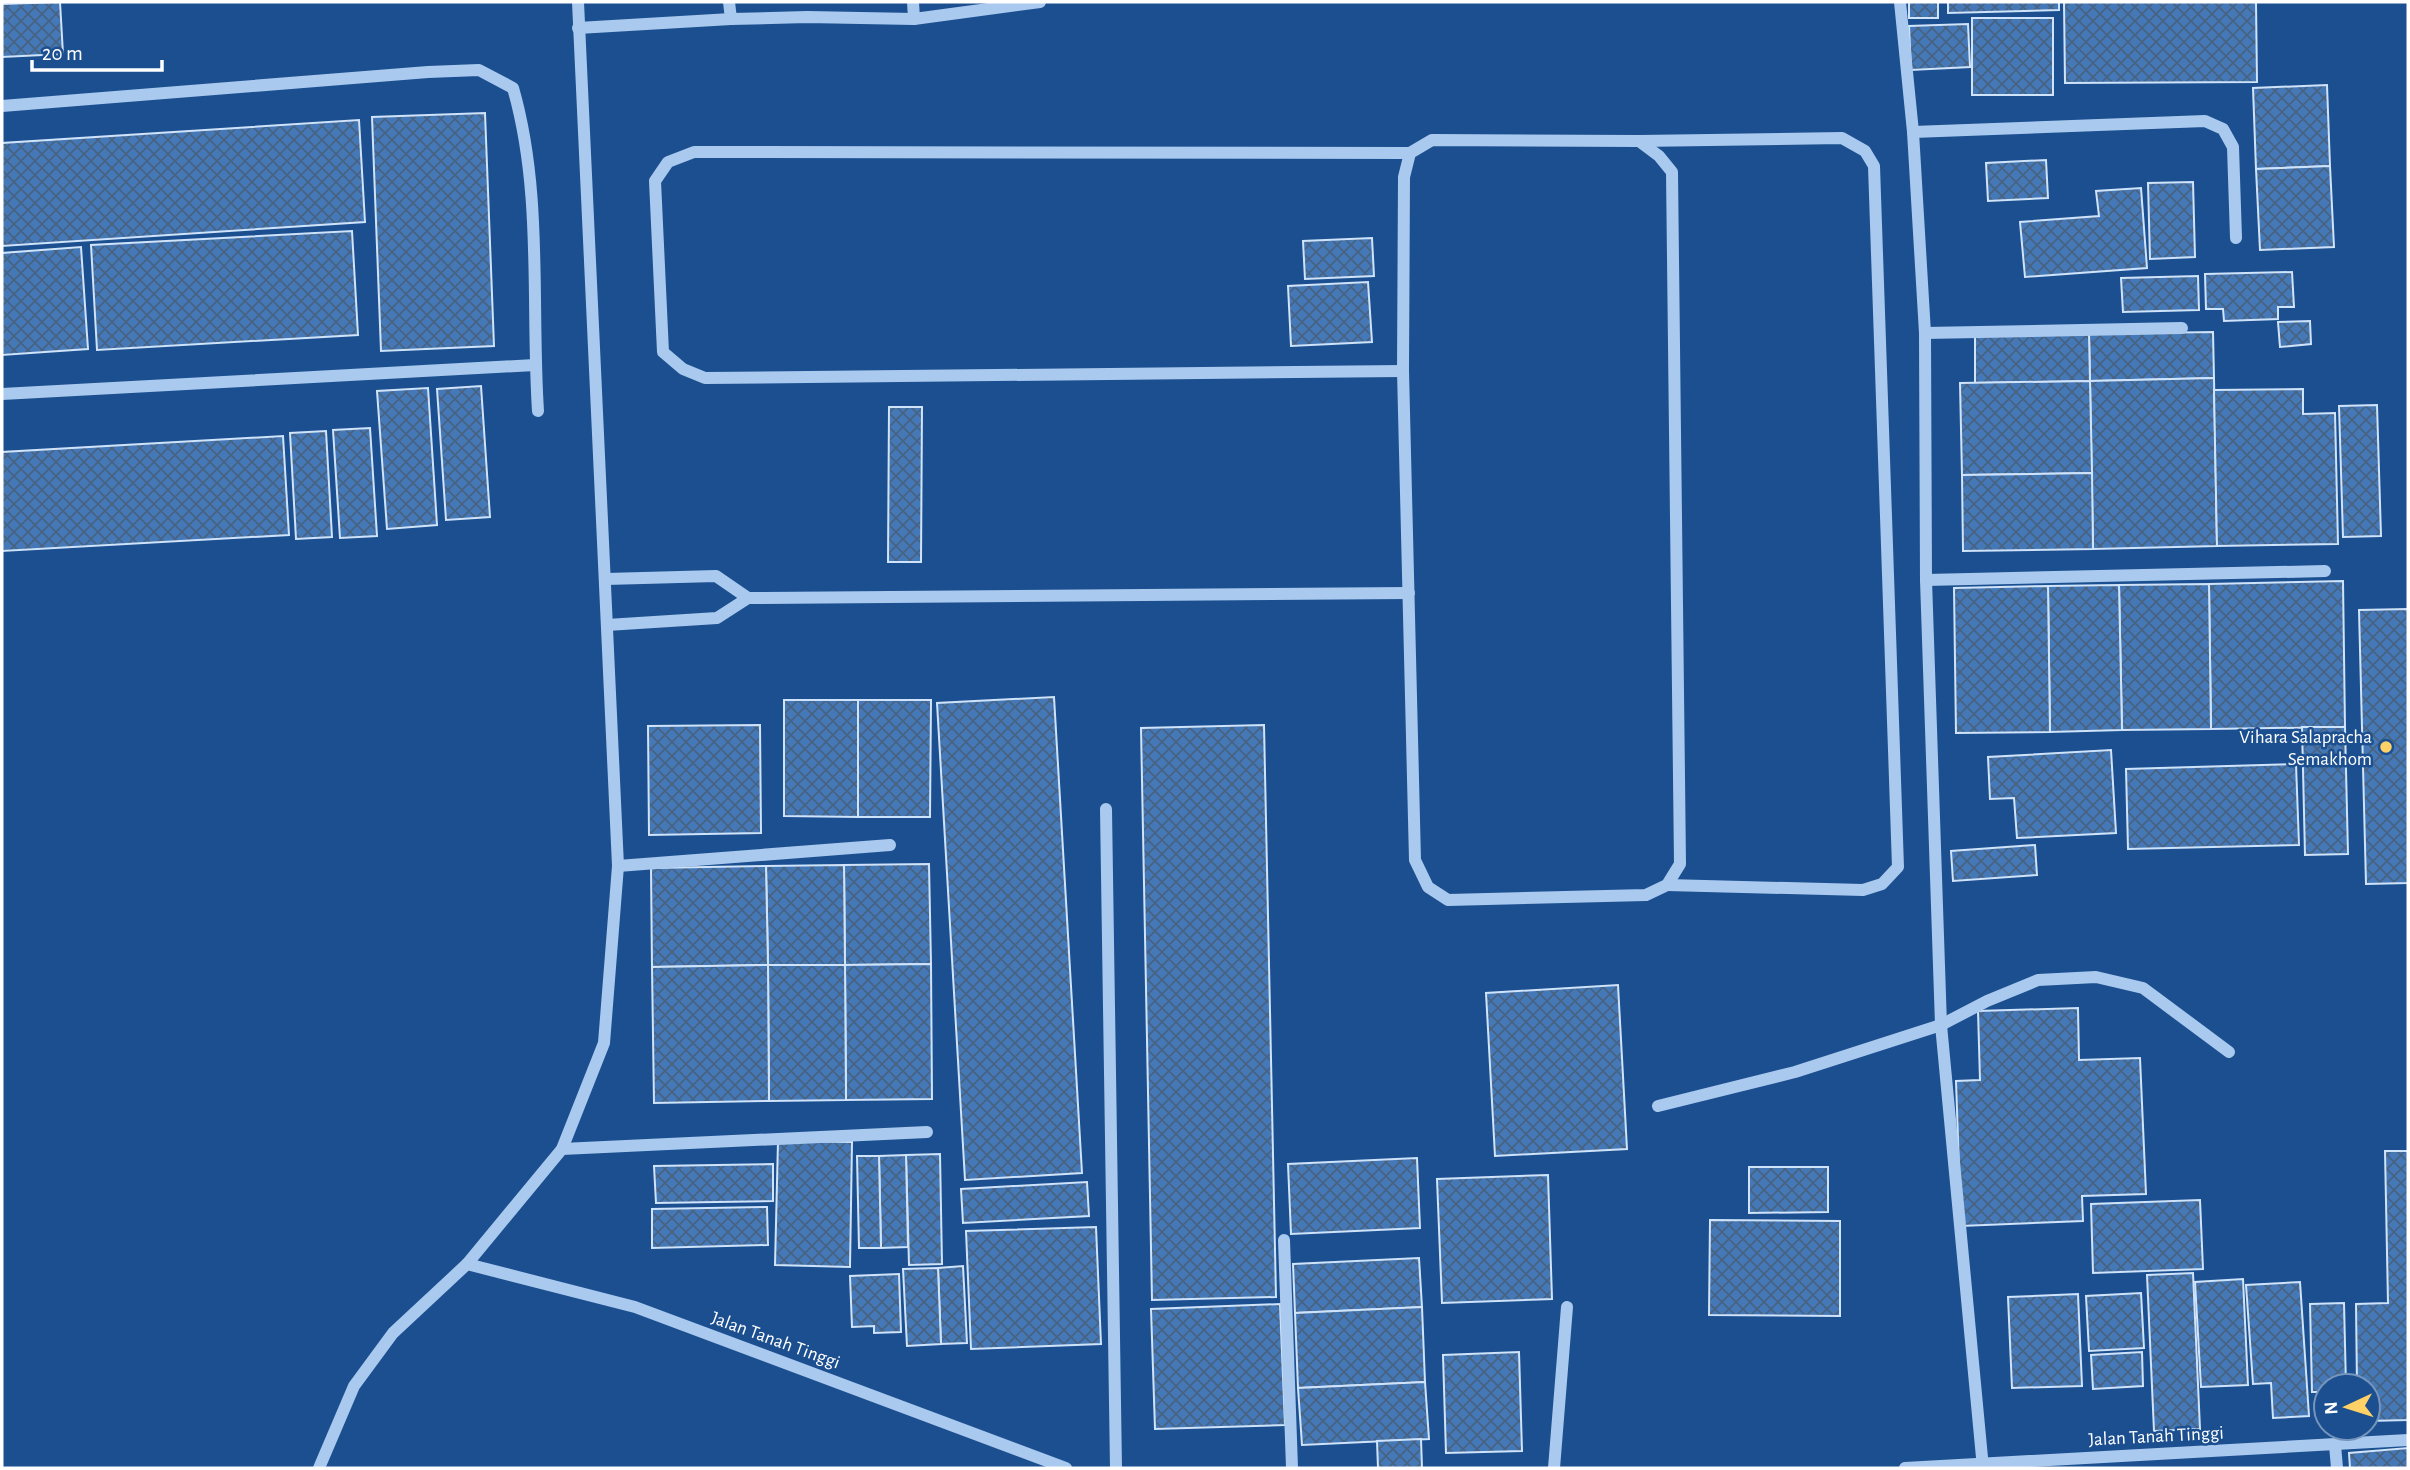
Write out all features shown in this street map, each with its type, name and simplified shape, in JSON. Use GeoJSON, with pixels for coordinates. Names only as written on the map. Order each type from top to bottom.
{"type":"FeatureCollection","features":[{"type":"Feature","properties":{"kind":"street"},"geometry":{"type":"LineString","coordinates":[[320,1468],[354,1386],[393,1333],[467,1264],[562,1149],[604,1044],[618,866],[578,2]]}},
{"type":"Feature","properties":{"kind":"street"},"geometry":{"type":"LineString","coordinates":[[729,2],[732,19]]}},
{"type":"Feature","properties":{"kind":"street"},"geometry":{"type":"LineString","coordinates":[[914,2],[914,19]]}},
{"type":"Feature","properties":{"kind":"street"},"geometry":{"type":"LineString","coordinates":[[578,28],[732,19],[914,19],[1040,2]]}},
{"type":"Feature","properties":{"kind":"street"},"geometry":{"type":"LineString","coordinates":[[1900,2],[1913,132],[1925,333],[1926,580],[1941,1025],[1982,1466]]}},
{"type":"Feature","properties":{"kind":"street"},"geometry":{"type":"LineString","coordinates":[[2,106],[479,70],[513,88],[524,124],[532,219],[538,411]]}},
{"type":"Feature","properties":{"kind":"street"},"geometry":{"type":"LineString","coordinates":[[1913,132],[2205,121],[2224,129],[2233,146],[2236,238]]}},
{"type":"Feature","properties":{"kind":"street"},"geometry":{"type":"LineString","coordinates":[[1403,371],[705,378],[683,369],[663,352],[655,181],[668,162],[694,152],[1410,153],[1432,140],[1842,138],[1865,152],[1874,166],[1898,867],[1882,884],[1863,890],[1667,885],[1646,895],[1448,900],[1428,887],[1415,860],[1403,371],[1404,177],[1410,153]]}},
{"type":"Feature","properties":{"kind":"street"},"geometry":{"type":"LineString","coordinates":[[1639,141],[1659,156],[1672,172],[1680,864],[1667,885]]}},
{"type":"Feature","properties":{"kind":"street"},"geometry":{"type":"LineString","coordinates":[[1925,333],[2182,328]]}},
{"type":"Feature","properties":{"kind":"street"},"geometry":{"type":"LineString","coordinates":[[2,394],[535,365]]}},
{"type":"Feature","properties":{"kind":"street"},"geometry":{"type":"LineString","coordinates":[[1926,580],[2325,571]]}},
{"type":"Feature","properties":{"kind":"street"},"geometry":{"type":"LineString","coordinates":[[606,579],[716,576],[748,598]]}},
{"type":"Feature","properties":{"kind":"street"},"geometry":{"type":"LineString","coordinates":[[607,625],[717,618],[748,598],[1409,593]]}},
{"type":"Feature","properties":{"kind":"street"},"geometry":{"type":"LineString","coordinates":[[1106,809],[1116,1468]]}},
{"type":"Feature","properties":{"kind":"street"},"geometry":{"type":"LineString","coordinates":[[618,866],[890,845]]}},
{"type":"Feature","properties":{"kind":"street"},"geometry":{"type":"LineString","coordinates":[[1658,1105],[1795,1072],[1941,1025],[1987,1001],[2038,980],[2096,977],[2143,988],[2229,1052]]}},
{"type":"Feature","properties":{"kind":"street"},"geometry":{"type":"LineString","coordinates":[[562,1149],[927,1132]]}},
{"type":"Feature","properties":{"kind":"street"},"geometry":{"type":"LineString","coordinates":[[1284,1240],[1292,1468]]}},
{"type":"Feature","properties":{"kind":"street","name":"Jalan Tanah Tinggi"},"geometry":{"type":"LineString","coordinates":[[467,1264],[635,1307],[1066,1468]]}},
{"type":"Feature","properties":{"kind":"street"},"geometry":{"type":"LineString","coordinates":[[1554,1468],[1567,1307]]}},
{"type":"Feature","properties":{"kind":"street","name":"Jalan Tanah Tinggi"},"geometry":{"type":"LineString","coordinates":[[1905,1468],[1982,1466],[2408,1440]]}},
{"type":"Feature","properties":{"kind":"street"},"geometry":{"type":"LineString","coordinates":[[2335,1445],[2337,1468]]}},
{"type":"Feature","properties":{"kind":"building"},"geometry":{"type":"Polygon","coordinates":[[[60,2],[63,54],[2,57],[2,4],[60,2]]]}},
{"type":"Feature","properties":{"kind":"building"},"geometry":{"type":"Polygon","coordinates":[[[1909,2],[1938,2],[1938,18],[1909,18],[1909,2]]]}},
{"type":"Feature","properties":{"kind":"building"},"geometry":{"type":"Polygon","coordinates":[[[1948,2],[2059,2],[2059,10],[1948,13],[1948,2]]]}},
{"type":"Feature","properties":{"kind":"building"},"geometry":{"type":"Polygon","coordinates":[[[2064,2],[2256,2],[2257,82],[2065,83],[2064,2]]]}},
{"type":"Feature","properties":{"kind":"building"},"geometry":{"type":"Polygon","coordinates":[[[1972,18],[2053,18],[2053,95],[1972,95],[1972,18]]]}},
{"type":"Feature","properties":{"kind":"building"},"geometry":{"type":"Polygon","coordinates":[[[1968,24],[1970,67],[1911,70],[1909,26],[1968,24]]]}},
{"type":"Feature","properties":{"kind":"building"},"geometry":{"type":"Polygon","coordinates":[[[2327,85],[2330,166],[2256,169],[2253,88],[2327,85]]]}},
{"type":"Feature","properties":{"kind":"building"},"geometry":{"type":"Polygon","coordinates":[[[485,113],[494,346],[381,351],[372,117],[485,113]]]}},
{"type":"Feature","properties":{"kind":"building"},"geometry":{"type":"Polygon","coordinates":[[[359,120],[365,222],[2,246],[2,143],[359,120]]]}},
{"type":"Feature","properties":{"kind":"building"},"geometry":{"type":"Polygon","coordinates":[[[2046,160],[2048,198],[1988,201],[1986,163],[2046,160]]]}},
{"type":"Feature","properties":{"kind":"building"},"geometry":{"type":"Polygon","coordinates":[[[2330,166],[2334,247],[2260,250],[2256,169],[2330,166]]]}},
{"type":"Feature","properties":{"kind":"building"},"geometry":{"type":"Polygon","coordinates":[[[2193,182],[2195,257],[2150,259],[2148,183],[2193,182]]]}},
{"type":"Feature","properties":{"kind":"building"},"geometry":{"type":"Polygon","coordinates":[[[2141,188],[2147,268],[2025,277],[2020,222],[2099,216],[2096,191],[2141,188]]]}},
{"type":"Feature","properties":{"kind":"building"},"geometry":{"type":"Polygon","coordinates":[[[352,231],[358,335],[97,350],[91,245],[352,231]]]}},
{"type":"Feature","properties":{"kind":"building"},"geometry":{"type":"Polygon","coordinates":[[[1372,238],[1374,276],[1305,279],[1303,241],[1372,238]]]}},
{"type":"Feature","properties":{"kind":"building"},"geometry":{"type":"Polygon","coordinates":[[[81,247],[88,349],[2,355],[2,253],[81,247]]]}},
{"type":"Feature","properties":{"kind":"building"},"geometry":{"type":"Polygon","coordinates":[[[2292,272],[2294,307],[2278,307],[2278,319],[2224,321],[2223,309],[2206,309],[2205,274],[2292,272]]]}},
{"type":"Feature","properties":{"kind":"building"},"geometry":{"type":"Polygon","coordinates":[[[2198,276],[2199,310],[2123,312],[2121,278],[2198,276]]]}},
{"type":"Feature","properties":{"kind":"building"},"geometry":{"type":"Polygon","coordinates":[[[1368,282],[1372,342],[1291,346],[1288,286],[1368,282]]]}},
{"type":"Feature","properties":{"kind":"building"},"geometry":{"type":"Polygon","coordinates":[[[2310,321],[2311,344],[2280,347],[2278,322],[2310,321]]]}},
{"type":"Feature","properties":{"kind":"building"},"geometry":{"type":"Polygon","coordinates":[[[2213,332],[2214,378],[2090,381],[2089,334],[2213,332]]]}},
{"type":"Feature","properties":{"kind":"building"},"geometry":{"type":"Polygon","coordinates":[[[2089,334],[2090,381],[1975,383],[1975,336],[2089,334]]]}},
{"type":"Feature","properties":{"kind":"building"},"geometry":{"type":"Polygon","coordinates":[[[2214,378],[2217,546],[2093,549],[2090,381],[2214,378]]]}},
{"type":"Feature","properties":{"kind":"building"},"geometry":{"type":"Polygon","coordinates":[[[2090,381],[2092,473],[1962,475],[1960,383],[2090,381]]]}},
{"type":"Feature","properties":{"kind":"building"},"geometry":{"type":"Polygon","coordinates":[[[481,386],[490,517],[446,520],[437,389],[481,386]]]}},
{"type":"Feature","properties":{"kind":"building"},"geometry":{"type":"Polygon","coordinates":[[[428,388],[437,525],[387,529],[377,391],[428,388]]]}},
{"type":"Feature","properties":{"kind":"building"},"geometry":{"type":"Polygon","coordinates":[[[2303,389],[2303,414],[2335,413],[2338,544],[2217,546],[2214,390],[2303,389]]]}},
{"type":"Feature","properties":{"kind":"building"},"geometry":{"type":"Polygon","coordinates":[[[2377,405],[2381,536],[2343,537],[2339,406],[2377,405]]]}},
{"type":"Feature","properties":{"kind":"building"},"geometry":{"type":"Polygon","coordinates":[[[889,407],[922,407],[921,562],[888,562],[889,407]]]}},
{"type":"Feature","properties":{"kind":"building"},"geometry":{"type":"Polygon","coordinates":[[[370,428],[377,536],[340,538],[333,430],[370,428]]]}},
{"type":"Feature","properties":{"kind":"building"},"geometry":{"type":"Polygon","coordinates":[[[326,431],[332,537],[296,539],[290,433],[326,431]]]}},
{"type":"Feature","properties":{"kind":"building"},"geometry":{"type":"Polygon","coordinates":[[[283,436],[289,535],[2,551],[2,452],[283,436]]]}},
{"type":"Feature","properties":{"kind":"building"},"geometry":{"type":"Polygon","coordinates":[[[2092,473],[2093,549],[1963,551],[1962,475],[2092,473]]]}},
{"type":"Feature","properties":{"kind":"building"},"geometry":{"type":"Polygon","coordinates":[[[2343,581],[2345,727],[2211,729],[2209,584],[2343,581]]]}},
{"type":"Feature","properties":{"kind":"building"},"geometry":{"type":"Polygon","coordinates":[[[2209,584],[2211,729],[2122,730],[2119,585],[2209,584]]]}},
{"type":"Feature","properties":{"kind":"building"},"geometry":{"type":"Polygon","coordinates":[[[2119,585],[2122,730],[2050,732],[2048,586],[2119,585]]]}},
{"type":"Feature","properties":{"kind":"building"},"geometry":{"type":"Polygon","coordinates":[[[2048,586],[2050,732],[1956,733],[1954,588],[2048,586]]]}},
{"type":"Feature","properties":{"kind":"building","name":"Vihara Salapracha Semakhom"},"geometry":{"type":"Polygon","coordinates":[[[2408,609],[2408,883],[2366,884],[2359,610],[2408,609]]]}},
{"type":"Feature","properties":{"kind":"building"},"geometry":{"type":"Polygon","coordinates":[[[1054,697],[1082,1173],[965,1180],[937,703],[1054,697]]]}},
{"type":"Feature","properties":{"kind":"building"},"geometry":{"type":"Polygon","coordinates":[[[784,700],[858,700],[858,817],[784,816],[784,700]]]}},
{"type":"Feature","properties":{"kind":"building"},"geometry":{"type":"Polygon","coordinates":[[[858,700],[931,700],[930,817],[858,817],[858,700]]]}},
{"type":"Feature","properties":{"kind":"building"},"geometry":{"type":"Polygon","coordinates":[[[760,725],[761,833],[649,835],[648,726],[760,725]]]}},
{"type":"Feature","properties":{"kind":"building"},"geometry":{"type":"Polygon","coordinates":[[[1264,725],[1276,1297],[1152,1300],[1141,728],[1264,725]]]}},
{"type":"Feature","properties":{"kind":"building"},"geometry":{"type":"Polygon","coordinates":[[[2302,727],[2345,727],[2348,854],[2305,855],[2302,727]]]}},
{"type":"Feature","properties":{"kind":"building"},"geometry":{"type":"Polygon","coordinates":[[[2111,750],[2116,833],[2017,838],[2014,798],[1990,799],[1988,757],[2111,750]]]}},
{"type":"Feature","properties":{"kind":"building"},"geometry":{"type":"Polygon","coordinates":[[[2296,764],[2299,845],[2128,849],[2126,769],[2296,764]]]}},
{"type":"Feature","properties":{"kind":"building"},"geometry":{"type":"Polygon","coordinates":[[[2035,845],[2037,875],[1953,881],[1951,851],[2035,845]]]}},
{"type":"Feature","properties":{"kind":"building"},"geometry":{"type":"Polygon","coordinates":[[[929,864],[931,964],[845,965],[844,865],[929,864]]]}},
{"type":"Feature","properties":{"kind":"building"},"geometry":{"type":"Polygon","coordinates":[[[844,865],[845,965],[768,965],[766,866],[844,865]]]}},
{"type":"Feature","properties":{"kind":"building"},"geometry":{"type":"Polygon","coordinates":[[[766,866],[768,965],[652,967],[651,868],[766,866]]]}},
{"type":"Feature","properties":{"kind":"building"},"geometry":{"type":"Polygon","coordinates":[[[931,964],[932,1099],[846,1100],[845,965],[931,964]]]}},
{"type":"Feature","properties":{"kind":"building"},"geometry":{"type":"Polygon","coordinates":[[[768,965],[845,965],[846,1100],[769,1101],[768,965]]]}},
{"type":"Feature","properties":{"kind":"building"},"geometry":{"type":"Polygon","coordinates":[[[768,965],[769,1101],[654,1103],[652,967],[768,965]]]}},
{"type":"Feature","properties":{"kind":"building"},"geometry":{"type":"Polygon","coordinates":[[[1618,985],[1627,1149],[1495,1156],[1486,993],[1618,985]]]}},
{"type":"Feature","properties":{"kind":"building"},"geometry":{"type":"Polygon","coordinates":[[[2078,1008],[2079,1060],[2140,1058],[2146,1194],[2082,1196],[2083,1221],[1961,1226],[1956,1081],[1980,1080],[1978,1011],[2078,1008]]]}},
{"type":"Feature","properties":{"kind":"building"},"geometry":{"type":"Polygon","coordinates":[[[778,1141],[852,1142],[850,1267],[775,1265],[778,1141]]]}},
{"type":"Feature","properties":{"kind":"building"},"geometry":{"type":"Polygon","coordinates":[[[2385,1151],[2408,1151],[2408,1420],[2382,1421],[2382,1372],[2357,1372],[2356,1304],[2388,1303],[2385,1151]]]}},
{"type":"Feature","properties":{"kind":"building"},"geometry":{"type":"Polygon","coordinates":[[[940,1154],[942,1264],[909,1265],[906,1155],[940,1154]]]}},
{"type":"Feature","properties":{"kind":"building"},"geometry":{"type":"Polygon","coordinates":[[[906,1155],[908,1247],[881,1248],[879,1156],[906,1155]]]}},
{"type":"Feature","properties":{"kind":"building"},"geometry":{"type":"Polygon","coordinates":[[[857,1156],[879,1156],[881,1248],[859,1248],[857,1156]]]}},
{"type":"Feature","properties":{"kind":"building"},"geometry":{"type":"Polygon","coordinates":[[[1417,1158],[1420,1228],[1291,1234],[1288,1164],[1417,1158]]]}},
{"type":"Feature","properties":{"kind":"building"},"geometry":{"type":"Polygon","coordinates":[[[773,1164],[773,1201],[656,1203],[654,1166],[773,1164]]]}},
{"type":"Feature","properties":{"kind":"building"},"geometry":{"type":"Polygon","coordinates":[[[1749,1167],[1828,1167],[1828,1212],[1749,1213],[1749,1167]]]}},
{"type":"Feature","properties":{"kind":"building"},"geometry":{"type":"Polygon","coordinates":[[[1548,1175],[1552,1299],[1442,1303],[1437,1179],[1548,1175]]]}},
{"type":"Feature","properties":{"kind":"building"},"geometry":{"type":"Polygon","coordinates":[[[1087,1182],[1089,1216],[963,1223],[961,1189],[1087,1182]]]}},
{"type":"Feature","properties":{"kind":"building"},"geometry":{"type":"Polygon","coordinates":[[[2200,1200],[2203,1269],[2093,1273],[2091,1204],[2200,1200]]]}},
{"type":"Feature","properties":{"kind":"building"},"geometry":{"type":"Polygon","coordinates":[[[767,1207],[768,1245],[652,1248],[652,1209],[767,1207]]]}},
{"type":"Feature","properties":{"kind":"building"},"geometry":{"type":"Polygon","coordinates":[[[1710,1220],[1840,1221],[1840,1316],[1709,1315],[1710,1220]]]}},
{"type":"Feature","properties":{"kind":"building"},"geometry":{"type":"Polygon","coordinates":[[[1096,1227],[1101,1344],[971,1349],[966,1231],[1096,1227]]]}},
{"type":"Feature","properties":{"kind":"building"},"geometry":{"type":"Polygon","coordinates":[[[1419,1258],[1422,1307],[1295,1313],[1293,1264],[1419,1258]]]}},
{"type":"Feature","properties":{"kind":"building"},"geometry":{"type":"Polygon","coordinates":[[[963,1266],[967,1343],[941,1344],[938,1268],[963,1266]]]}},
{"type":"Feature","properties":{"kind":"building"},"geometry":{"type":"Polygon","coordinates":[[[938,1268],[941,1344],[907,1346],[903,1269],[938,1268]]]}},
{"type":"Feature","properties":{"kind":"building"},"geometry":{"type":"Polygon","coordinates":[[[2193,1273],[2200,1429],[2154,1431],[2147,1275],[2193,1273]]]}},
{"type":"Feature","properties":{"kind":"building"},"geometry":{"type":"Polygon","coordinates":[[[899,1274],[901,1332],[874,1333],[874,1326],[852,1327],[850,1276],[899,1274]]]}},
{"type":"Feature","properties":{"kind":"building"},"geometry":{"type":"Polygon","coordinates":[[[2243,1279],[2248,1385],[2201,1387],[2195,1282],[2243,1279]]]}},
{"type":"Feature","properties":{"kind":"building"},"geometry":{"type":"Polygon","coordinates":[[[2300,1282],[2309,1416],[2273,1418],[2271,1383],[2253,1384],[2246,1285],[2300,1282]]]}},
{"type":"Feature","properties":{"kind":"building"},"geometry":{"type":"Polygon","coordinates":[[[2141,1293],[2144,1348],[2089,1351],[2086,1296],[2141,1293]]]}},
{"type":"Feature","properties":{"kind":"building"},"geometry":{"type":"Polygon","coordinates":[[[2078,1294],[2082,1386],[2012,1388],[2008,1297],[2078,1294]]]}},
{"type":"Feature","properties":{"kind":"building"},"geometry":{"type":"Polygon","coordinates":[[[2344,1303],[2346,1372],[2312,1372],[2312,1392],[2310,1304],[2344,1303]]]}},
{"type":"Feature","properties":{"kind":"building"},"geometry":{"type":"Polygon","coordinates":[[[1280,1304],[1285,1425],[1155,1429],[1151,1309],[1280,1304]]]}},
{"type":"Feature","properties":{"kind":"building"},"geometry":{"type":"Polygon","coordinates":[[[1422,1307],[1425,1382],[1298,1388],[1295,1313],[1422,1307]]]}},
{"type":"Feature","properties":{"kind":"building"},"geometry":{"type":"Polygon","coordinates":[[[1519,1352],[1522,1451],[1446,1453],[1443,1355],[1519,1352]]]}},
{"type":"Feature","properties":{"kind":"building"},"geometry":{"type":"Polygon","coordinates":[[[2142,1352],[2143,1386],[2093,1389],[2091,1355],[2142,1352]]]}},
{"type":"Feature","properties":{"kind":"building"},"geometry":{"type":"Polygon","coordinates":[[[1425,1382],[1429,1439],[1302,1445],[1298,1388],[1425,1382]]]}},
{"type":"Feature","properties":{"kind":"building"},"geometry":{"type":"Polygon","coordinates":[[[1421,1439],[1422,1468],[1378,1468],[1377,1441],[1421,1439]]]}},
{"type":"Feature","properties":{"kind":"building"},"geometry":{"type":"Polygon","coordinates":[[[2408,1448],[2408,1468],[2350,1468],[2349,1453],[2408,1448]]]}},
{"type":"Feature","properties":{"kind":"place","name":"Vihara Salapracha Semakhom"},"geometry":{"type":"Point","coordinates":[2386,747]}}]}
